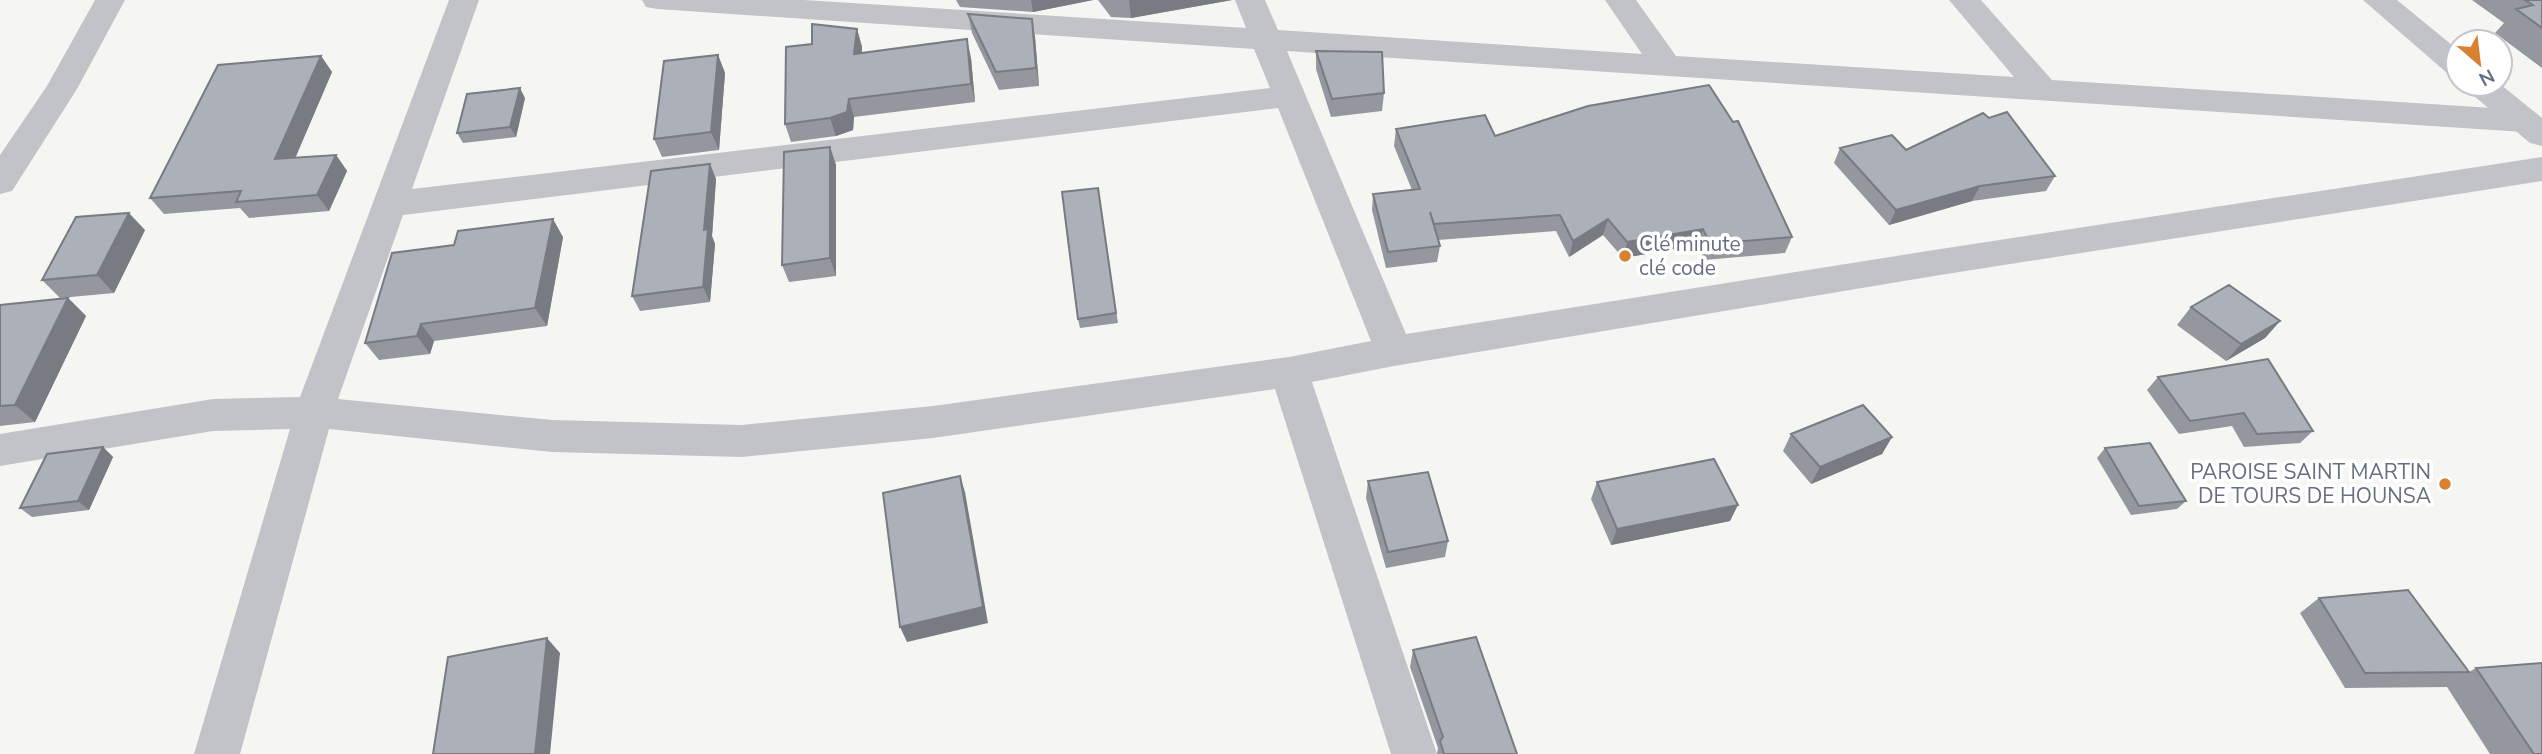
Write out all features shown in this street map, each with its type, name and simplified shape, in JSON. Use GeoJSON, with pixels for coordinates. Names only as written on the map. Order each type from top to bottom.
{"type":"FeatureCollection","features":[{"type":"Feature","properties":{"kind":"street"},"geometry":{"type":"LineString","coordinates":[[0,183],[61,89],[110,0]]}},
{"type":"Feature","properties":{"kind":"street"},"geometry":{"type":"LineString","coordinates":[[217,754],[314,412],[464,0]]}},
{"type":"Feature","properties":{"kind":"street"},"geometry":{"type":"LineString","coordinates":[[657,0],[823,5],[2042,89],[2533,128]]}},
{"type":"Feature","properties":{"kind":"street"},"geometry":{"type":"LineString","coordinates":[[1250,0],[1394,351]]}},
{"type":"Feature","properties":{"kind":"street"},"geometry":{"type":"LineString","coordinates":[[1620,0],[1665,65]]}},
{"type":"Feature","properties":{"kind":"street"},"geometry":{"type":"LineString","coordinates":[[1964,0],[2042,89]]}},
{"type":"Feature","properties":{"kind":"street"},"geometry":{"type":"LineString","coordinates":[[2378,0],[2444,54]]}},
{"type":"Feature","properties":{"kind":"street"},"geometry":{"type":"LineString","coordinates":[[390,204],[1289,96]]}},
{"type":"Feature","properties":{"kind":"street"},"geometry":{"type":"LineString","coordinates":[[2496,98],[2533,128]]}},
{"type":"Feature","properties":{"kind":"street"},"geometry":{"type":"LineString","coordinates":[[0,450],[214,415],[314,412],[552,436],[742,441],[933,422],[1289,372],[1394,351],[1934,263],[2542,169]]}},
{"type":"Feature","properties":{"kind":"street"},"geometry":{"type":"LineString","coordinates":[[1289,372],[1414,754]]}},
{"type":"Feature","properties":{"kind":"building"},"geometry":{"type":"Polygon","coordinates":[[[2525,0],[2542,0],[2542,28],[2516,9],[2533,5],[2525,0]]]}},
{"type":"Feature","properties":{"kind":"building"},"geometry":{"type":"Polygon","coordinates":[[[968,14],[1032,19],[1036,68],[996,72],[968,14]]]}},
{"type":"Feature","properties":{"kind":"building"},"geometry":{"type":"Polygon","coordinates":[[[812,24],[857,29],[854,54],[967,39],[971,84],[849,99],[847,112],[830,118],[785,124],[786,47],[812,44],[812,24]]]}},
{"type":"Feature","properties":{"kind":"building"},"geometry":{"type":"Polygon","coordinates":[[[1316,51],[1382,52],[1384,93],[1332,99],[1316,51]]]}},
{"type":"Feature","properties":{"kind":"building"},"geometry":{"type":"Polygon","coordinates":[[[718,55],[711,132],[654,139],[664,61],[718,55]]]}},
{"type":"Feature","properties":{"kind":"building"},"geometry":{"type":"Polygon","coordinates":[[[321,56],[275,159],[336,155],[317,195],[236,202],[241,191],[150,198],[218,65],[321,56]]]}},
{"type":"Feature","properties":{"kind":"building"},"geometry":{"type":"Polygon","coordinates":[[[1709,85],[1733,122],[1738,121],[1792,237],[1710,244],[1703,229],[1627,242],[1608,219],[1573,241],[1560,215],[1434,224],[1430,212],[1440,246],[1388,252],[1373,194],[1420,189],[1396,129],[1485,115],[1495,136],[1588,106],[1709,85]]]}},
{"type":"Feature","properties":{"kind":"building"},"geometry":{"type":"Polygon","coordinates":[[[520,88],[510,127],[457,133],[467,94],[520,88]]]}},
{"type":"Feature","properties":{"kind":"building"},"geometry":{"type":"Polygon","coordinates":[[[2007,112],[2055,176],[1980,186],[1896,210],[1840,148],[1892,135],[1906,150],[1983,113],[1989,118],[2007,112]]]}},
{"type":"Feature","properties":{"kind":"building"},"geometry":{"type":"Polygon","coordinates":[[[830,147],[830,258],[782,265],[784,152],[830,147]]]}},
{"type":"Feature","properties":{"kind":"building"},"geometry":{"type":"Polygon","coordinates":[[[710,164],[704,230],[708,229],[703,287],[632,296],[651,171],[710,164]]]}},
{"type":"Feature","properties":{"kind":"building"},"geometry":{"type":"Polygon","coordinates":[[[1098,188],[1116,313],[1078,319],[1062,192],[1098,188]]]}},
{"type":"Feature","properties":{"kind":"building"},"geometry":{"type":"Polygon","coordinates":[[[129,213],[97,275],[42,280],[76,217],[129,213]]]}},
{"type":"Feature","properties":{"kind":"building"},"geometry":{"type":"Polygon","coordinates":[[[553,219],[535,308],[421,324],[417,336],[365,343],[392,253],[454,245],[458,231],[553,219]]]}},
{"type":"Feature","properties":{"kind":"building"},"geometry":{"type":"Polygon","coordinates":[[[2229,285],[2280,321],[2241,344],[2191,307],[2229,285]]]}},
{"type":"Feature","properties":{"kind":"building"},"geometry":{"type":"Polygon","coordinates":[[[68,298],[15,405],[0,406],[0,305],[68,298]]]}},
{"type":"Feature","properties":{"kind":"building"},"geometry":{"type":"Polygon","coordinates":[[[2268,359],[2313,431],[2257,434],[2244,413],[2190,421],[2158,377],[2268,359]]]}},
{"type":"Feature","properties":{"kind":"building"},"geometry":{"type":"Polygon","coordinates":[[[1863,405],[1892,437],[1820,467],[1791,434],[1863,405]]]}},
{"type":"Feature","properties":{"kind":"building"},"geometry":{"type":"Polygon","coordinates":[[[2150,443],[2186,501],[2139,506],[2105,448],[2150,443]]]}},
{"type":"Feature","properties":{"kind":"building"},"geometry":{"type":"Polygon","coordinates":[[[103,447],[78,501],[20,508],[47,454],[103,447]]]}},
{"type":"Feature","properties":{"kind":"building"},"geometry":{"type":"Polygon","coordinates":[[[1714,459],[1738,505],[1617,529],[1597,482],[1714,459]]]}},
{"type":"Feature","properties":{"kind":"building"},"geometry":{"type":"Polygon","coordinates":[[[1428,472],[1448,541],[1388,552],[1368,481],[1428,472]]]}},
{"type":"Feature","properties":{"kind":"building"},"geometry":{"type":"Polygon","coordinates":[[[960,476],[983,607],[900,627],[883,493],[960,476]]]}},
{"type":"Feature","properties":{"kind":"building"},"geometry":{"type":"Polygon","coordinates":[[[2408,590],[2469,672],[2365,673],[2319,598],[2408,590]]]}},
{"type":"Feature","properties":{"kind":"building"},"geometry":{"type":"Polygon","coordinates":[[[1476,637],[1517,754],[1444,754],[1440,741],[1443,737],[1413,650],[1476,637]]]}},
{"type":"Feature","properties":{"kind":"building"},"geometry":{"type":"Polygon","coordinates":[[[547,638],[535,754],[433,754],[448,657],[547,638]]]}},
{"type":"Feature","properties":{"kind":"building"},"geometry":{"type":"Polygon","coordinates":[[[2542,663],[2542,754],[2534,754],[2476,668],[2542,663]]]}},
{"type":"Feature","properties":{"kind":"place","name":"Clé minute clé code"},"geometry":{"type":"Point","coordinates":[1625,256]}},
{"type":"Feature","properties":{"kind":"place","name":"PAROISE SAINT MARTIN DE TOURS DE HOUNSA"},"geometry":{"type":"Point","coordinates":[2445,484]}}]}
